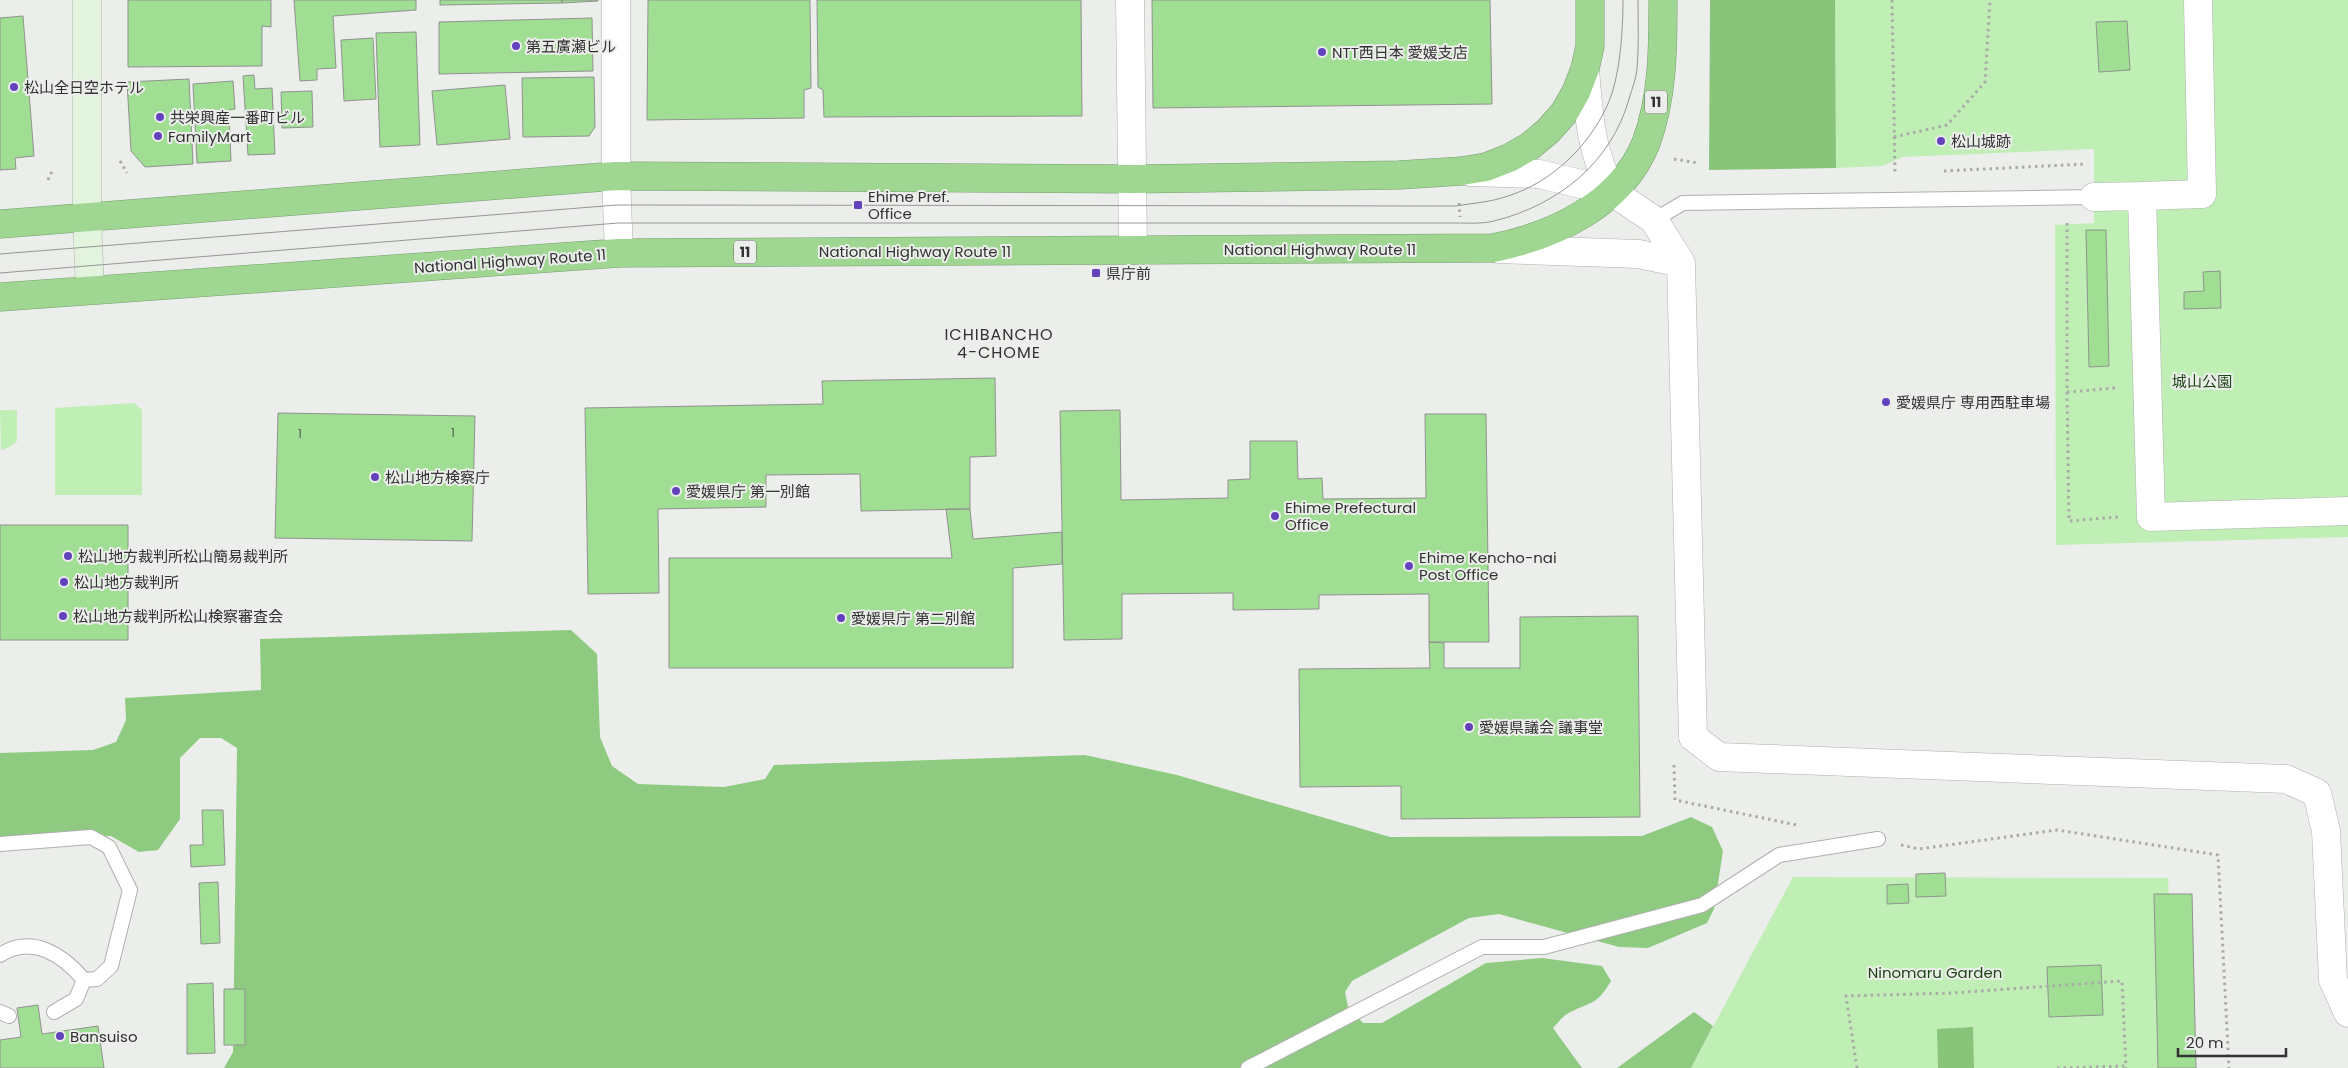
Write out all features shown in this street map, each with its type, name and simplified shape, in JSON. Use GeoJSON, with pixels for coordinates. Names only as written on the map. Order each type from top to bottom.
{"type":"FeatureCollection","features":[{"type":"Feature","properties":{"kind":"highway"},"geometry":{"type":"LineString","coordinates":[[0,224],[616,176],[1133,179],[1399,175],[1461,171],[1493,164],[1530,146],[1548,131],[1564,113],[1576,92],[1585,69],[1590,46],[1590,0]]}},
{"type":"Feature","properties":{"kind":"highway","name":"National Highway Route 11"},"geometry":{"type":"LineString","coordinates":[[0,297],[619,253],[1493,248],[1524,242],[1554,231],[1582,215],[1611,191],[1629,172],[1643,148],[1654,115],[1662,54],[1663,0]]}},
{"type":"Feature","properties":{"kind":"street"},"geometry":{"type":"LineString","coordinates":[[87,0],[87,218],[90,290]]}},
{"type":"Feature","properties":{"kind":"street"},"geometry":{"type":"LineString","coordinates":[[616,0],[616,176],[619,253]]}},
{"type":"Feature","properties":{"kind":"street"},"geometry":{"type":"LineString","coordinates":[[1130,0],[1133,250]]}},
{"type":"Feature","properties":{"kind":"street"},"geometry":{"type":"LineString","coordinates":[[2094,197],[2202,194],[2198,0]]}},
{"type":"Feature","properties":{"kind":"street"},"geometry":{"type":"LineString","coordinates":[[1585,69],[1590,132],[1598,165],[1611,191]]}},
{"type":"Feature","properties":{"kind":"street"},"geometry":{"type":"LineString","coordinates":[[1461,171],[1539,174],[1611,191],[1654,220],[1681,263],[1693,737],[1719,757],[2286,779],[2317,793],[2326,831],[2333,980],[2348,1013]]}},
{"type":"Feature","properties":{"kind":"street"},"geometry":{"type":"LineString","coordinates":[[2142,196],[2151,517],[2348,511]]}},
{"type":"Feature","properties":{"kind":"street"},"geometry":{"type":"LineString","coordinates":[[1493,248],[1639,254],[1681,263]]}},
{"type":"Feature","properties":{"kind":"lane"},"geometry":{"type":"LineString","coordinates":[[1654,220],[1674,206],[1683,203],[2094,197]]}},
{"type":"Feature","properties":{"kind":"lane"},"geometry":{"type":"LineString","coordinates":[[0,844],[91,837],[110,848],[130,890],[111,966],[97,979],[84,980]]}},
{"type":"Feature","properties":{"kind":"lane"},"geometry":{"type":"LineString","coordinates":[[1248,1068],[1482,947],[1544,947],[1702,905],[1779,855],[1878,839]]}},
{"type":"Feature","properties":{"kind":"lane"},"geometry":{"type":"LineString","coordinates":[[0,955],[11,947],[41,947],[70,964],[84,980]]}},
{"type":"Feature","properties":{"kind":"lane"},"geometry":{"type":"LineString","coordinates":[[54,1012],[76,998],[84,980]]}},
{"type":"Feature","properties":{"kind":"path"},"geometry":{"type":"LineString","coordinates":[[1892,0],[1895,174]]}},
{"type":"Feature","properties":{"kind":"path"},"geometry":{"type":"LineString","coordinates":[[1894,137],[1946,125],[1985,82],[1990,0]]}},
{"type":"Feature","properties":{"kind":"path"},"geometry":{"type":"LineString","coordinates":[[1460,248],[1461,171]]}},
{"type":"Feature","properties":{"kind":"path"},"geometry":{"type":"LineString","coordinates":[[2067,220],[2066,392],[2069,521],[2151,517]]}},
{"type":"Feature","properties":{"kind":"path"},"geometry":{"type":"LineString","coordinates":[[2066,392],[2148,387]]}},
{"type":"Feature","properties":{"kind":"path"},"geometry":{"type":"LineString","coordinates":[[1675,800],[1800,826]]}},
{"type":"Feature","properties":{"kind":"path"},"geometry":{"type":"LineString","coordinates":[[1878,839],[1919,848],[2056,830],[2218,855],[2229,1068]]}},
{"type":"Feature","properties":{"kind":"path"},"geometry":{"type":"LineString","coordinates":[[1857,1068],[1846,996],[1952,992],[2122,981],[2126,1067],[2057,1068]]}},
{"type":"Feature","properties":{"kind":"green space","name":"城山公園"},"geometry":{"type":"Polygon","coordinates":[[[1835,0],[2348,0],[2348,537],[2056,545],[2055,225],[2094,223],[2094,149],[1903,157],[1882,166],[1836,168],[1835,0]]]}},
{"type":"Feature","properties":{"kind":"green space"},"geometry":{"type":"Polygon","coordinates":[[[134,403],[142,410],[142,495],[55,495],[55,408],[134,403]]]}},
{"type":"Feature","properties":{"kind":"green space"},"geometry":{"type":"Polygon","coordinates":[[[0,410],[17,410],[17,441],[10,447],[1,450],[0,410]]]}},
{"type":"Feature","properties":{"kind":"green space","name":"Ninomaru Garden"},"geometry":{"type":"Polygon","coordinates":[[[1793,877],[2168,878],[2178,1068],[1691,1068],[1793,877]]]}},
{"type":"Feature","properties":{"kind":"shaded area"},"geometry":{"type":"Polygon","coordinates":[[[1710,0],[1835,0],[1836,168],[1709,170],[1710,0]]]}},
{"type":"Feature","properties":{"kind":"shaded area"},"geometry":{"type":"Polygon","coordinates":[[[571,630],[597,654],[600,737],[612,766],[638,784],[724,787],[765,779],[774,765],[1085,755],[1177,775],[1390,837],[1642,836],[1691,817],[1712,827],[1723,851],[1714,909],[1707,923],[1648,948],[1619,947],[1499,914],[1469,918],[1352,981],[1345,992],[1348,1007],[1363,1023],[1382,1023],[1486,963],[1542,958],[1602,966],[1611,981],[1606,989],[1597,999],[1565,1015],[1553,1028],[1582,1068],[224,1068],[233,1052],[237,748],[221,738],[200,738],[180,758],[180,819],[158,850],[139,852],[111,836],[78,837],[0,851],[0,753],[93,750],[116,742],[126,720],[125,698],[261,690],[260,639],[571,630]]]}},
{"type":"Feature","properties":{"kind":"shaded area"},"geometry":{"type":"Polygon","coordinates":[[[1694,1012],[1713,1026],[1691,1068],[1617,1068],[1694,1012]]]}},
{"type":"Feature","properties":{"kind":"shaded area"},"geometry":{"type":"Polygon","coordinates":[[[1973,1027],[1974,1068],[1938,1068],[1937,1029],[1973,1027]]]}},
{"type":"Feature","properties":{"kind":"building"},"geometry":{"type":"Polygon","coordinates":[[[128,0],[271,0],[271,27],[262,26],[262,66],[128,67],[128,0]]]}},
{"type":"Feature","properties":{"kind":"building"},"geometry":{"type":"Polygon","coordinates":[[[294,0],[416,0],[416,10],[333,16],[336,68],[317,69],[317,80],[300,81],[294,0]]]}},
{"type":"Feature","properties":{"kind":"building"},"geometry":{"type":"Polygon","coordinates":[[[440,0],[562,0],[562,3],[440,5],[440,0]]]}},
{"type":"Feature","properties":{"kind":"building"},"geometry":{"type":"Polygon","coordinates":[[[562,0],[598,0],[598,1],[562,3],[562,0]]]}},
{"type":"Feature","properties":{"kind":"building"},"geometry":{"type":"Polygon","coordinates":[[[648,0],[810,0],[811,88],[804,90],[804,118],[647,120],[648,0]]]}},
{"type":"Feature","properties":{"kind":"building"},"geometry":{"type":"Polygon","coordinates":[[[817,0],[1081,0],[1082,116],[824,117],[823,90],[818,87],[817,0]]]}},
{"type":"Feature","properties":{"kind":"building","name":"NTT西日本 愛媛支店"},"geometry":{"type":"Polygon","coordinates":[[[1152,0],[1490,0],[1492,104],[1153,108],[1152,0]]]}},
{"type":"Feature","properties":{"kind":"building","name":"松山全日空ホテル"},"geometry":{"type":"Polygon","coordinates":[[[23,16],[34,156],[15,158],[16,169],[0,170],[0,18],[23,16]]]}},
{"type":"Feature","properties":{"kind":"building","name":"第五廣瀬ビル"},"geometry":{"type":"Polygon","coordinates":[[[592,18],[593,71],[439,74],[439,22],[592,18]]]}},
{"type":"Feature","properties":{"kind":"building"},"geometry":{"type":"Polygon","coordinates":[[[2127,21],[2130,70],[2099,72],[2096,22],[2127,21]]]}},
{"type":"Feature","properties":{"kind":"building"},"geometry":{"type":"Polygon","coordinates":[[[416,32],[420,145],[380,147],[376,33],[416,32]]]}},
{"type":"Feature","properties":{"kind":"building"},"geometry":{"type":"Polygon","coordinates":[[[373,38],[376,99],[344,101],[341,40],[373,38]]]}},
{"type":"Feature","properties":{"kind":"building"},"geometry":{"type":"Polygon","coordinates":[[[254,75],[255,89],[272,88],[275,154],[248,155],[243,76],[254,75]]]}},
{"type":"Feature","properties":{"kind":"building"},"geometry":{"type":"Polygon","coordinates":[[[594,77],[595,127],[589,136],[523,137],[522,78],[594,77]]]}},
{"type":"Feature","properties":{"kind":"building","name":"共栄興産一番町ビル"},"geometry":{"type":"Polygon","coordinates":[[[189,79],[193,164],[145,167],[131,151],[127,82],[189,79]]]}},
{"type":"Feature","properties":{"kind":"building"},"geometry":{"type":"Polygon","coordinates":[[[233,81],[235,109],[229,110],[231,161],[197,163],[193,84],[233,81]]]}},
{"type":"Feature","properties":{"kind":"building"},"geometry":{"type":"Polygon","coordinates":[[[505,85],[510,139],[437,145],[432,91],[505,85]]]}},
{"type":"Feature","properties":{"kind":"building"},"geometry":{"type":"Polygon","coordinates":[[[312,91],[313,127],[282,128],[281,92],[312,91]]]}},
{"type":"Feature","properties":{"kind":"building"},"geometry":{"type":"Polygon","coordinates":[[[2086,230],[2106,230],[2109,366],[2089,367],[2086,230]]]}},
{"type":"Feature","properties":{"kind":"building"},"geometry":{"type":"Polygon","coordinates":[[[2220,271],[2221,308],[2184,309],[2184,292],[2204,291],[2203,272],[2220,271]]]}},
{"type":"Feature","properties":{"kind":"building","name":"愛媛県庁 第一別館"},"geometry":{"type":"Polygon","coordinates":[[[995,378],[996,456],[970,457],[970,509],[861,511],[860,474],[766,475],[766,507],[658,509],[659,593],[588,594],[585,408],[823,404],[822,381],[995,378]]]}},
{"type":"Feature","properties":{"kind":"building","name":"Ehime Prefectural Office"},"geometry":{"type":"Polygon","coordinates":[[[1120,410],[1121,500],[1228,498],[1228,480],[1250,479],[1250,441],[1297,441],[1298,479],[1322,478],[1323,499],[1426,498],[1425,414],[1486,414],[1489,642],[1429,642],[1429,594],[1319,595],[1319,609],[1233,610],[1233,593],[1122,594],[1122,639],[1064,640],[1060,411],[1120,410]]]}},
{"type":"Feature","properties":{"kind":"building","name":"松山地方検察庁"},"geometry":{"type":"Polygon","coordinates":[[[278,413],[475,416],[472,541],[275,538],[278,413]]]}},
{"type":"Feature","properties":{"kind":"building","name":"愛媛県庁 第二別館"},"geometry":{"type":"Polygon","coordinates":[[[946,509],[970,509],[973,539],[1062,532],[1062,564],[1013,568],[1013,668],[669,668],[669,558],[952,558],[946,509]]]}},
{"type":"Feature","properties":{"kind":"building","name":"松山地方裁判所"},"geometry":{"type":"Polygon","coordinates":[[[0,525],[128,525],[128,640],[0,640],[0,525]]]}},
{"type":"Feature","properties":{"kind":"building","name":"愛媛県議会 議事堂"},"geometry":{"type":"Polygon","coordinates":[[[1638,616],[1640,817],[1401,819],[1401,786],[1300,787],[1299,669],[1430,668],[1429,642],[1444,643],[1444,668],[1520,668],[1520,617],[1638,616]]]}},
{"type":"Feature","properties":{"kind":"building"},"geometry":{"type":"Polygon","coordinates":[[[202,810],[223,810],[225,865],[191,867],[190,845],[203,845],[202,810]]]}},
{"type":"Feature","properties":{"kind":"building"},"geometry":{"type":"Polygon","coordinates":[[[1945,873],[1946,896],[1916,897],[1916,874],[1945,873]]]}},
{"type":"Feature","properties":{"kind":"building"},"geometry":{"type":"Polygon","coordinates":[[[218,882],[220,943],[201,944],[199,883],[218,882]]]}},
{"type":"Feature","properties":{"kind":"building"},"geometry":{"type":"Polygon","coordinates":[[[1908,884],[1909,903],[1887,904],[1887,885],[1908,884]]]}},
{"type":"Feature","properties":{"kind":"building"},"geometry":{"type":"Polygon","coordinates":[[[2154,894],[2192,894],[2196,1068],[2158,1068],[2154,894]]]}},
{"type":"Feature","properties":{"kind":"building"},"geometry":{"type":"Polygon","coordinates":[[[2101,965],[2103,1015],[2049,1017],[2047,967],[2101,965]]]}},
{"type":"Feature","properties":{"kind":"building"},"geometry":{"type":"Polygon","coordinates":[[[213,983],[215,1053],[187,1054],[187,984],[213,983]]]}},
{"type":"Feature","properties":{"kind":"building"},"geometry":{"type":"Polygon","coordinates":[[[224,989],[245,989],[245,1045],[224,1045],[224,989]]]}},
{"type":"Feature","properties":{"kind":"building","name":"Bansuiso"},"geometry":{"type":"Polygon","coordinates":[[[38,1005],[42,1034],[98,1026],[104,1068],[0,1068],[0,1040],[21,1037],[17,1008],[38,1005]]]}},
{"type":"Feature","properties":{"kind":"tram line"},"geometry":{"type":"LineString","coordinates":[[0,254],[617,205],[1456,206],[1495,200],[1524,190],[1554,172],[1579,149],[1599,121],[1607,106],[1618,69],[1623,0]]}},
{"type":"Feature","properties":{"kind":"tram line"},"geometry":{"type":"LineString","coordinates":[[0,273],[618,223],[1489,222],[1517,214],[1540,204],[1560,192],[1579,178],[1595,162],[1609,143],[1621,122],[1636,76],[1638,0]]}},
{"type":"Feature","properties":{"kind":"place","name":"第五廣瀬ビル"},"geometry":{"type":"Point","coordinates":[516,46]}},
{"type":"Feature","properties":{"kind":"place","name":"NTT西日本 愛媛支店"},"geometry":{"type":"Point","coordinates":[1322,52]}},
{"type":"Feature","properties":{"kind":"place","name":"松山全日空ホテル"},"geometry":{"type":"Point","coordinates":[14,87]}},
{"type":"Feature","properties":{"kind":"place","name":"共栄興産一番町ビル"},"geometry":{"type":"Point","coordinates":[160,117]}},
{"type":"Feature","properties":{"kind":"place","name":"FamilyMart"},"geometry":{"type":"Point","coordinates":[158,136]}},
{"type":"Feature","properties":{"kind":"place","name":"松山城跡"},"geometry":{"type":"Point","coordinates":[1941,141]}},
{"type":"Feature","properties":{"kind":"place","name":"Ehime Pref. Office"},"geometry":{"type":"Point","coordinates":[858,205]}},
{"type":"Feature","properties":{"kind":"place","name":"県庁前"},"geometry":{"type":"Point","coordinates":[1096,273]}},
{"type":"Feature","properties":{"kind":"place","name":"愛媛県庁 専用西駐車場"},"geometry":{"type":"Point","coordinates":[1886,402]}},
{"type":"Feature","properties":{"kind":"place","name":"松山地方検察庁"},"geometry":{"type":"Point","coordinates":[375,477]}},
{"type":"Feature","properties":{"kind":"place","name":"愛媛県庁 第一別館"},"geometry":{"type":"Point","coordinates":[676,491]}},
{"type":"Feature","properties":{"kind":"place","name":"Ehime Prefectural Office"},"geometry":{"type":"Point","coordinates":[1275,516]}},
{"type":"Feature","properties":{"kind":"place","name":"松山地方裁判所松山簡易裁判所"},"geometry":{"type":"Point","coordinates":[68,556]}},
{"type":"Feature","properties":{"kind":"place","name":"Ehime Kencho-nai Post Office"},"geometry":{"type":"Point","coordinates":[1409,566]}},
{"type":"Feature","properties":{"kind":"place","name":"松山地方裁判所"},"geometry":{"type":"Point","coordinates":[64,582]}},
{"type":"Feature","properties":{"kind":"place","name":"松山地方裁判所松山検察審査会"},"geometry":{"type":"Point","coordinates":[63,616]}},
{"type":"Feature","properties":{"kind":"place","name":"愛媛県庁 第二別館"},"geometry":{"type":"Point","coordinates":[841,618]}},
{"type":"Feature","properties":{"kind":"place","name":"愛媛県議会 議事堂"},"geometry":{"type":"Point","coordinates":[1469,727]}},
{"type":"Feature","properties":{"kind":"place","name":"Bansuiso"},"geometry":{"type":"Point","coordinates":[60,1036]}},
{"type":"Feature","properties":{"kind":"district","name":"ICHIBANCHO 4-CHOME"},"geometry":{"type":"Point","coordinates":[999,343]}}]}
